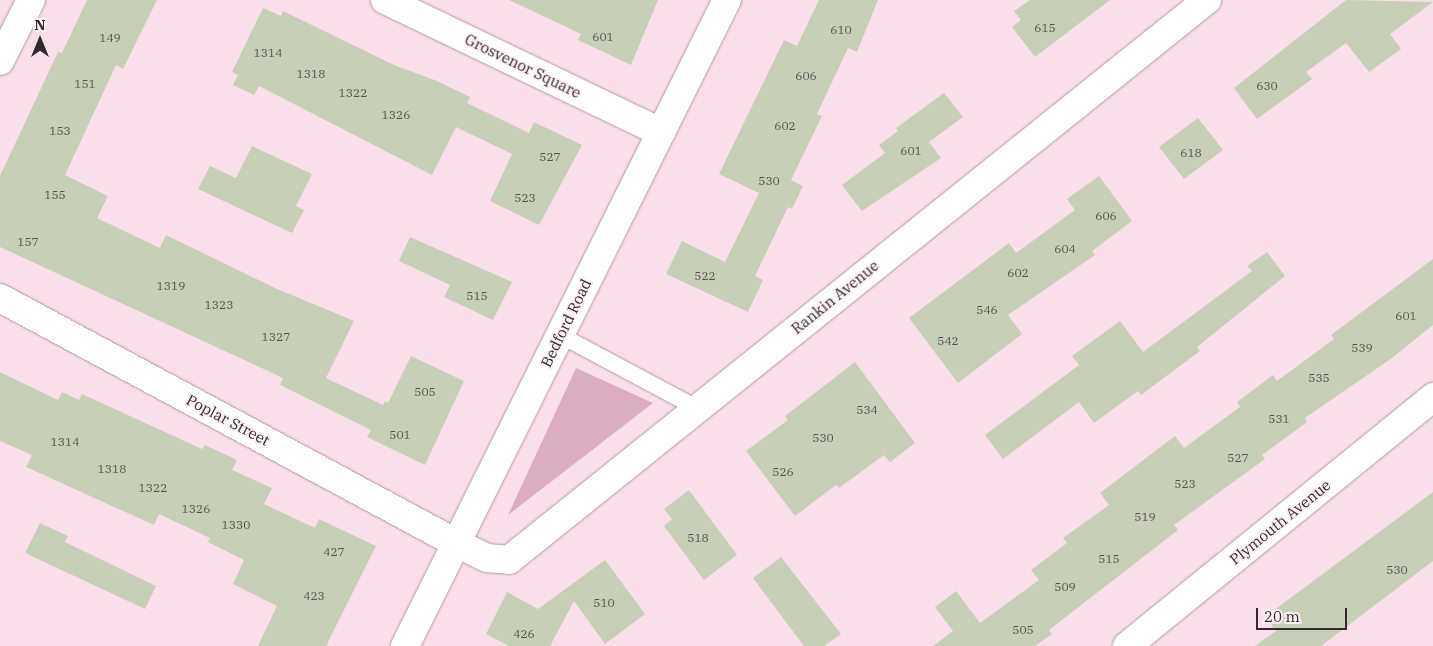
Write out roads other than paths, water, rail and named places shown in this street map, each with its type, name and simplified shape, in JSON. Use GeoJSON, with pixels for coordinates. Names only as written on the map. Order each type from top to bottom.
{"type":"FeatureCollection","features":[{"type":"Feature","properties":{"kind":"street"},"geometry":{"type":"LineString","coordinates":[[0,61],[31,0]]}},
{"type":"Feature","properties":{"kind":"street","name":"Grosvenor Square"},"geometry":{"type":"LineString","coordinates":[[385,0],[661,132]]}},
{"type":"Feature","properties":{"kind":"street","name":"Bedford Road"},"geometry":{"type":"LineString","coordinates":[[405,646],[726,0]]}},
{"type":"Feature","properties":{"kind":"street","name":"Rankin Avenue"},"geometry":{"type":"LineString","coordinates":[[456,543],[487,558],[510,560],[1207,0]]}},
{"type":"Feature","properties":{"kind":"street","name":"Poplar Street"},"geometry":{"type":"LineString","coordinates":[[0,298],[456,543]]}},
{"type":"Feature","properties":{"kind":"street","name":"Plymouth Avenue"},"geometry":{"type":"LineString","coordinates":[[1127,646],[1433,397]]}},
{"type":"Feature","properties":{"kind":"lane"},"geometry":{"type":"LineString","coordinates":[[560,335],[697,408]]}}]}
